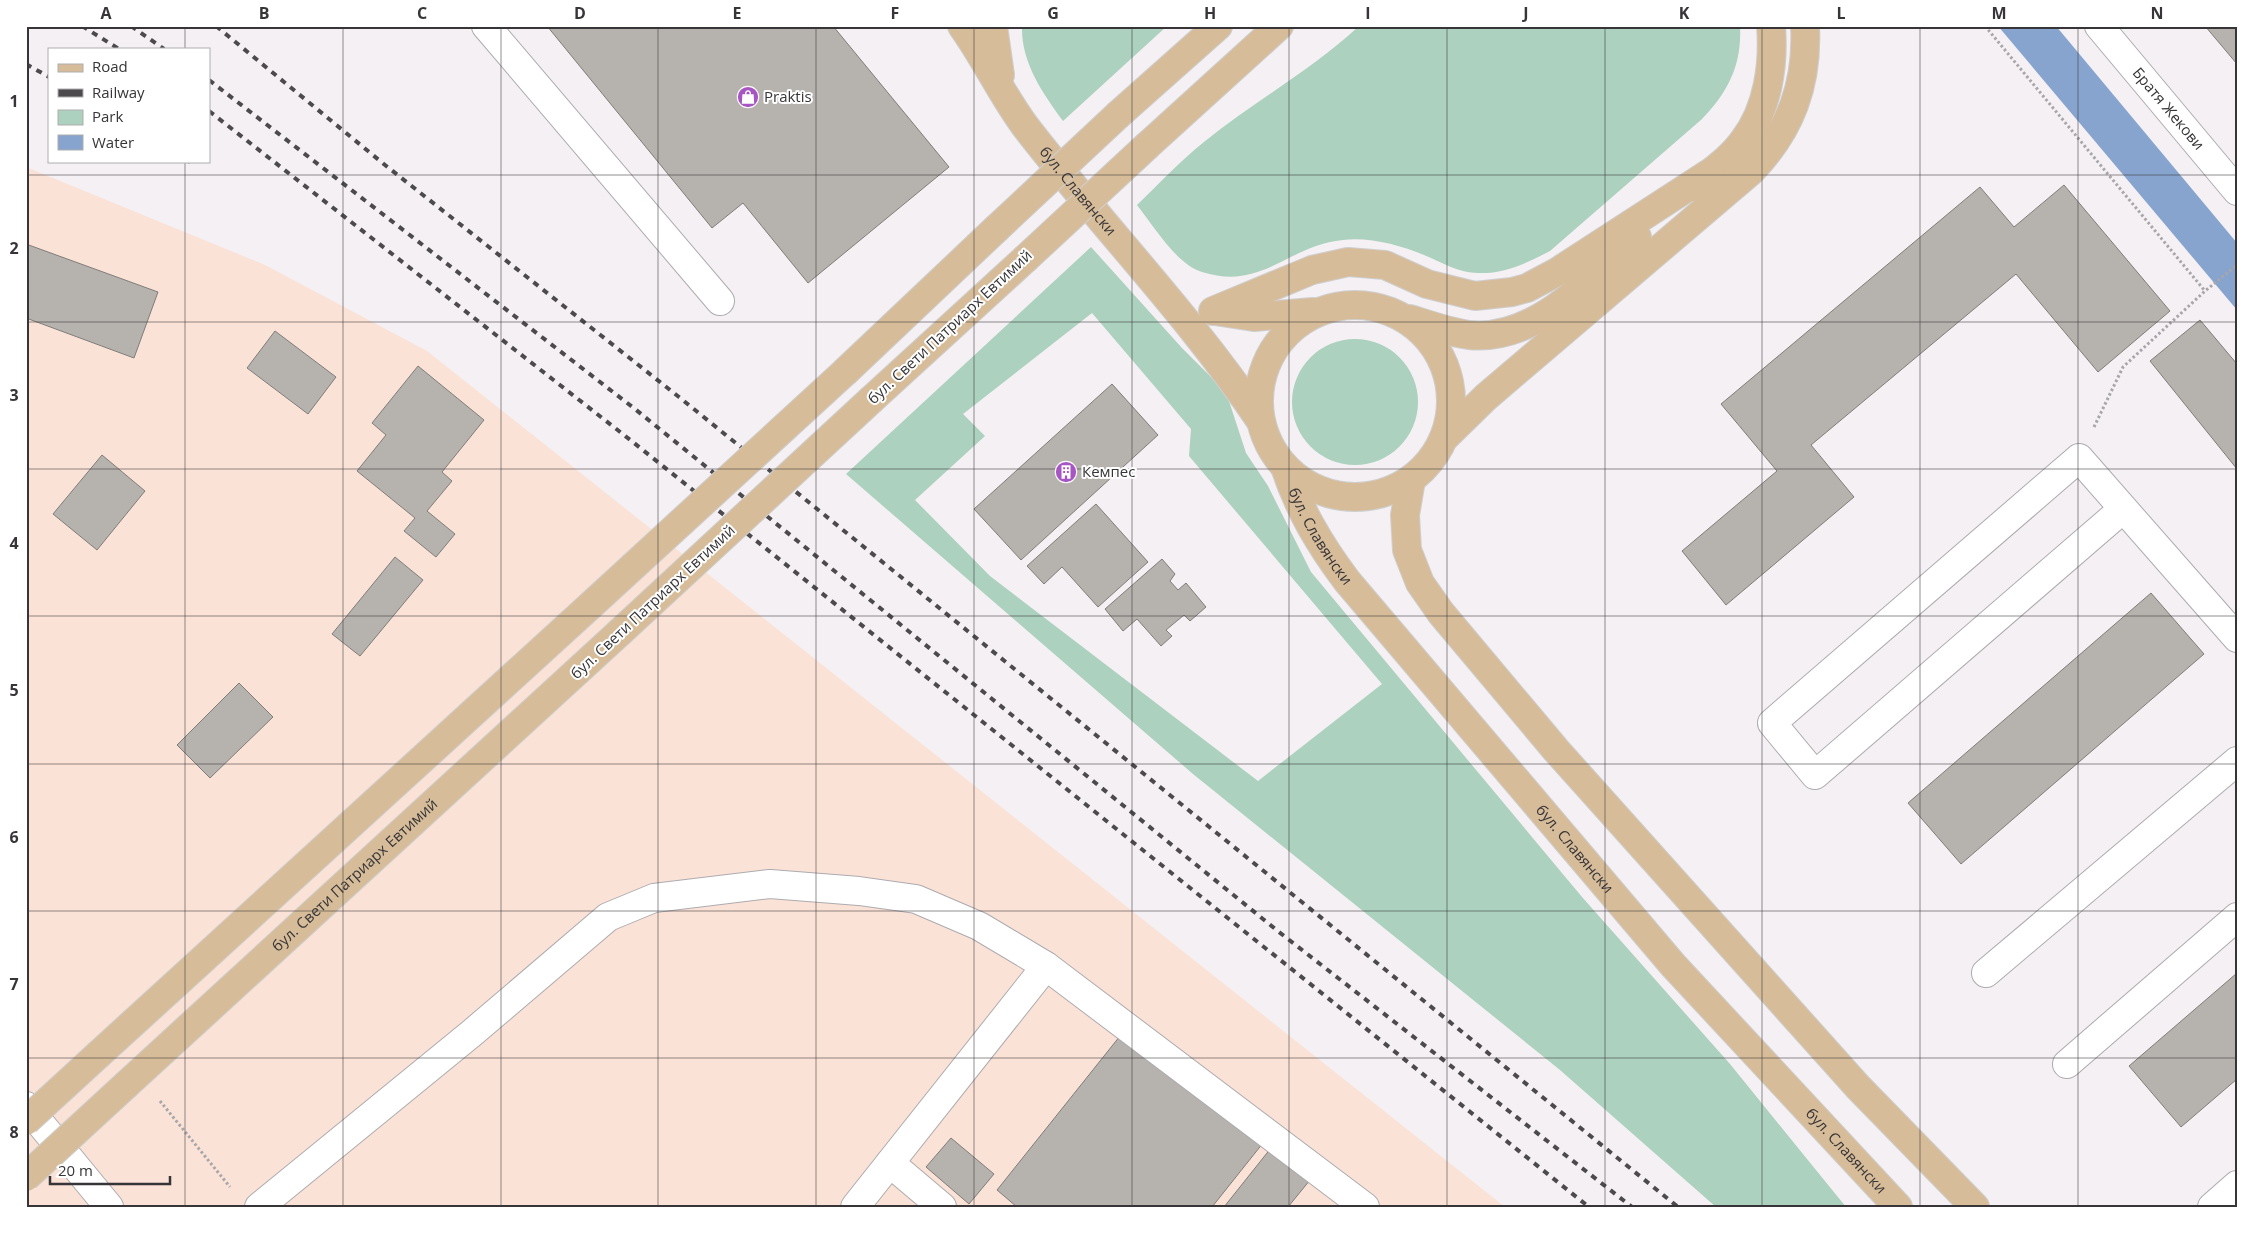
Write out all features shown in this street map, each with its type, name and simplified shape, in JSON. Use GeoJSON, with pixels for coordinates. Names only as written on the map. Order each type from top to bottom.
{"type":"FeatureCollection","features":[{"type":"Feature","properties":{"kind":"main road","name":"бул. Славянски"},"geometry":{"type":"LineString","coordinates":[[962,26],[1026,127],[1155,282],[1232,379],[1260,420]]}},
{"type":"Feature","properties":{"kind":"main road","name":"бул. Славянски"},"geometry":{"type":"LineString","coordinates":[[993,26],[999,71],[1007,96]]}},
{"type":"Feature","properties":{"kind":"main road"},"geometry":{"type":"LineString","coordinates":[[26,1121],[846,371],[1120,114],[1218,26]]}},
{"type":"Feature","properties":{"kind":"main road","name":"бул. Свети Патриарх Евтимий"},"geometry":{"type":"LineString","coordinates":[[26,1177],[1279,26]]}},
{"type":"Feature","properties":{"kind":"main road"},"geometry":{"type":"LineString","coordinates":[[1400,315],[1424,333],[1441,357],[1447,371],[1452,398],[1451,412],[1444,438],[1436,454],[1412,480],[1389,492],[1364,498],[1352,498],[1315,489],[1285,467],[1272,450],[1260,420],[1260,387],[1270,355],[1290,329],[1318,312],[1334,306],[1367,305],[1400,315],[1452,332],[1470,335],[1495,334],[1519,328],[1535,320],[1566,299],[1729,157],[1744,140],[1755,121],[1770,72],[1771,26]]}},
{"type":"Feature","properties":{"kind":"main road"},"geometry":{"type":"LineString","coordinates":[[1444,438],[1486,397],[1751,172],[1766,156],[1779,138],[1798,93],[1806,47],[1804,26]]}},
{"type":"Feature","properties":{"kind":"main road"},"geometry":{"type":"LineString","coordinates":[[1213,310],[1312,270],[1348,262],[1385,265],[1427,284],[1475,296],[1512,292],[1557,272],[1708,174]]}},
{"type":"Feature","properties":{"kind":"main road","name":"бул. Славянски"},"geometry":{"type":"LineString","coordinates":[[1155,282],[1178,296],[1213,310],[1254,317],[1318,312]]}},
{"type":"Feature","properties":{"kind":"main road","name":"бул. Славянски"},"geometry":{"type":"LineString","coordinates":[[1285,467],[1294,496],[1318,542],[1348,581],[1673,965],[1898,1207]]}},
{"type":"Feature","properties":{"kind":"main road"},"geometry":{"type":"LineString","coordinates":[[1412,480],[1405,515],[1407,550],[1420,583],[1441,614],[1556,750],[1858,1087],[1976,1207]]}},
{"type":"Feature","properties":{"kind":"street"},"geometry":{"type":"LineString","coordinates":[[486,26],[720,301]]}},
{"type":"Feature","properties":{"kind":"street","name":"Братя Жекови"},"geometry":{"type":"LineString","coordinates":[[2099,26],[2237,191]]}},
{"type":"Feature","properties":{"kind":"street"},"geometry":{"type":"LineString","coordinates":[[2123,509],[1815,775],[1772,723],[2079,458],[2237,638]]}},
{"type":"Feature","properties":{"kind":"street"},"geometry":{"type":"LineString","coordinates":[[1986,973],[2237,760]]}},
{"type":"Feature","properties":{"kind":"street"},"geometry":{"type":"LineString","coordinates":[[259,1207],[608,918],[654,898],[770,884],[858,891],[916,900],[979,926],[1046,966],[1366,1207]]}},
{"type":"Feature","properties":{"kind":"street"},"geometry":{"type":"LineString","coordinates":[[2066,1064],[2237,917]]}},
{"type":"Feature","properties":{"kind":"street"},"geometry":{"type":"LineString","coordinates":[[855,1207],[1046,966]]}},
{"type":"Feature","properties":{"kind":"street"},"geometry":{"type":"LineString","coordinates":[[26,1106],[109,1207]]}},
{"type":"Feature","properties":{"kind":"street"},"geometry":{"type":"LineString","coordinates":[[890,1163],[942,1207]]}},
{"type":"Feature","properties":{"kind":"street"},"geometry":{"type":"LineString","coordinates":[[2212,1207],[2237,1186]]}},
{"type":"Feature","properties":{"kind":"path"},"geometry":{"type":"LineString","coordinates":[[1984,26],[2204,291]]}},
{"type":"Feature","properties":{"kind":"path"},"geometry":{"type":"LineString","coordinates":[[2079,458],[2123,367],[2204,291],[2237,265]]}},
{"type":"Feature","properties":{"kind":"path"},"geometry":{"type":"LineString","coordinates":[[155,1095],[234,1193]]}},
{"type":"Feature","properties":{"kind":"shaded area"},"geometry":{"type":"Polygon","coordinates":[[[26,167],[265,265],[427,351],[1505,1207],[26,1207],[26,167]]]}},
{"type":"Feature","properties":{"kind":"green space"},"geometry":{"type":"Polygon","coordinates":[[[1022,26],[1167,26],[1063,121],[1048,100],[1029,65],[1025,53],[1022,26]]]}},
{"type":"Feature","properties":{"kind":"green space"},"geometry":{"type":"Polygon","coordinates":[[[1359,26],[1740,26],[1740,40],[1739,53],[1732,77],[1719,99],[1702,119],[1550,251],[1524,263],[1497,272],[1471,273],[1395,245],[1353,239],[1323,244],[1258,272],[1242,276],[1223,276],[1202,272],[1193,268],[1166,243],[1137,205],[1204,142],[1302,72],[1359,26]]]}},
{"type":"Feature","properties":{"kind":"green space"},"geometry":{"type":"Polygon","coordinates":[[[1091,247],[1182,348],[1226,392],[1246,453],[1268,486],[1311,572],[1582,897],[1730,1064],[1846,1207],[1716,1207],[1560,1070],[1193,774],[846,474],[1091,247]],[[1092,313],[963,414],[985,436],[915,500],[990,576],[1258,781],[1382,684],[1189,456],[1191,429],[1092,313]]]}},
{"type":"Feature","properties":{"kind":"green space"},"geometry":{"type":"Polygon","coordinates":[[[1355,339],[1379,343],[1400,357],[1414,378],[1418,402],[1414,426],[1400,447],[1379,461],[1355,465],[1331,461],[1310,447],[1296,426],[1292,402],[1296,378],[1310,357],[1331,343],[1355,339]]]}},
{"type":"Feature","properties":{"kind":"water"},"geometry":{"type":"Polygon","coordinates":[[[1998,26],[2056,26],[2237,243],[2237,310],[1998,26]]]}},
{"type":"Feature","properties":{"kind":"building","name":"Praktis"},"geometry":{"type":"Polygon","coordinates":[[[547,26],[833,26],[949,167],[808,283],[743,203],[712,228],[547,26]]]}},
{"type":"Feature","properties":{"kind":"building"},"geometry":{"type":"Polygon","coordinates":[[[2205,26],[2237,26],[2237,64],[2205,26]]]}},
{"type":"Feature","properties":{"kind":"building"},"geometry":{"type":"Polygon","coordinates":[[[2064,185],[2170,311],[2098,372],[2016,274],[1811,445],[1854,497],[1726,605],[1682,551],[1777,471],[1721,404],[1980,187],[2014,227],[2064,185]]]}},
{"type":"Feature","properties":{"kind":"building"},"geometry":{"type":"Polygon","coordinates":[[[26,244],[158,292],[134,358],[26,318],[26,244]]]}},
{"type":"Feature","properties":{"kind":"building"},"geometry":{"type":"Polygon","coordinates":[[[2200,320],[2237,364],[2237,469],[2150,361],[2200,320]]]}},
{"type":"Feature","properties":{"kind":"building"},"geometry":{"type":"Polygon","coordinates":[[[275,331],[336,377],[308,414],[247,368],[275,331]]]}},
{"type":"Feature","properties":{"kind":"building"},"geometry":{"type":"Polygon","coordinates":[[[418,366],[484,420],[442,472],[452,481],[427,511],[455,534],[436,557],[404,531],[415,518],[357,471],[386,435],[372,423],[418,366]]]}},
{"type":"Feature","properties":{"kind":"building","name":"Кемпес"},"geometry":{"type":"Polygon","coordinates":[[[1112,384],[1158,435],[1021,560],[974,509],[1112,384]]]}},
{"type":"Feature","properties":{"kind":"building"},"geometry":{"type":"Polygon","coordinates":[[[102,455],[145,491],[97,550],[53,514],[102,455]]]}},
{"type":"Feature","properties":{"kind":"building"},"geometry":{"type":"Polygon","coordinates":[[[1096,504],[1148,562],[1098,607],[1062,567],[1044,584],[1027,566],[1096,504]]]}},
{"type":"Feature","properties":{"kind":"building"},"geometry":{"type":"Polygon","coordinates":[[[395,557],[423,580],[360,656],[332,634],[395,557]]]}},
{"type":"Feature","properties":{"kind":"building"},"geometry":{"type":"Polygon","coordinates":[[[1162,559],[1175,574],[1170,581],[1178,590],[1186,583],[1206,607],[1190,621],[1184,615],[1166,630],[1172,636],[1161,646],[1137,619],[1123,631],[1105,609],[1162,559]]]}},
{"type":"Feature","properties":{"kind":"building"},"geometry":{"type":"Polygon","coordinates":[[[2151,593],[2204,654],[1961,864],[1908,803],[2151,593]]]}},
{"type":"Feature","properties":{"kind":"building"},"geometry":{"type":"Polygon","coordinates":[[[239,683],[273,717],[210,778],[177,745],[239,683]]]}},
{"type":"Feature","properties":{"kind":"building"},"geometry":{"type":"Polygon","coordinates":[[[2237,973],[2237,1079],[2181,1127],[2129,1066],[2237,973]]]}},
{"type":"Feature","properties":{"kind":"building"},"geometry":{"type":"Polygon","coordinates":[[[1124,1031],[1263,1143],[1212,1207],[1017,1207],[997,1190],[1124,1031]]]}},
{"type":"Feature","properties":{"kind":"building"},"geometry":{"type":"Polygon","coordinates":[[[951,1138],[994,1174],[969,1204],[926,1167],[951,1138]]]}},
{"type":"Feature","properties":{"kind":"building"},"geometry":{"type":"Polygon","coordinates":[[[1271,1148],[1310,1180],[1288,1207],[1224,1207],[1271,1148]]]}},
{"type":"Feature","properties":{"kind":"railway"},"geometry":{"type":"LineString","coordinates":[[82,26],[117,48]]}},
{"type":"Feature","properties":{"kind":"railway"},"geometry":{"type":"LineString","coordinates":[[131,26],[163,48]]}},
{"type":"Feature","properties":{"kind":"railway"},"geometry":{"type":"LineString","coordinates":[[216,26],[385,165],[679,397],[1678,1207]]}},
{"type":"Feature","properties":{"kind":"railway"},"geometry":{"type":"LineString","coordinates":[[26,64],[48,76]]}},
{"type":"Feature","properties":{"kind":"railway"},"geometry":{"type":"LineString","coordinates":[[210,81],[635,409],[1279,932],[1632,1207]]}},
{"type":"Feature","properties":{"kind":"railway"},"geometry":{"type":"LineString","coordinates":[[210,112],[624,435],[1589,1207]]}},
{"type":"Feature","properties":{"kind":"place","name":"Praktis"},"geometry":{"type":"Point","coordinates":[748,97]}},
{"type":"Feature","properties":{"kind":"place","name":"Кемпес"},"geometry":{"type":"Point","coordinates":[1066,472]}}]}
